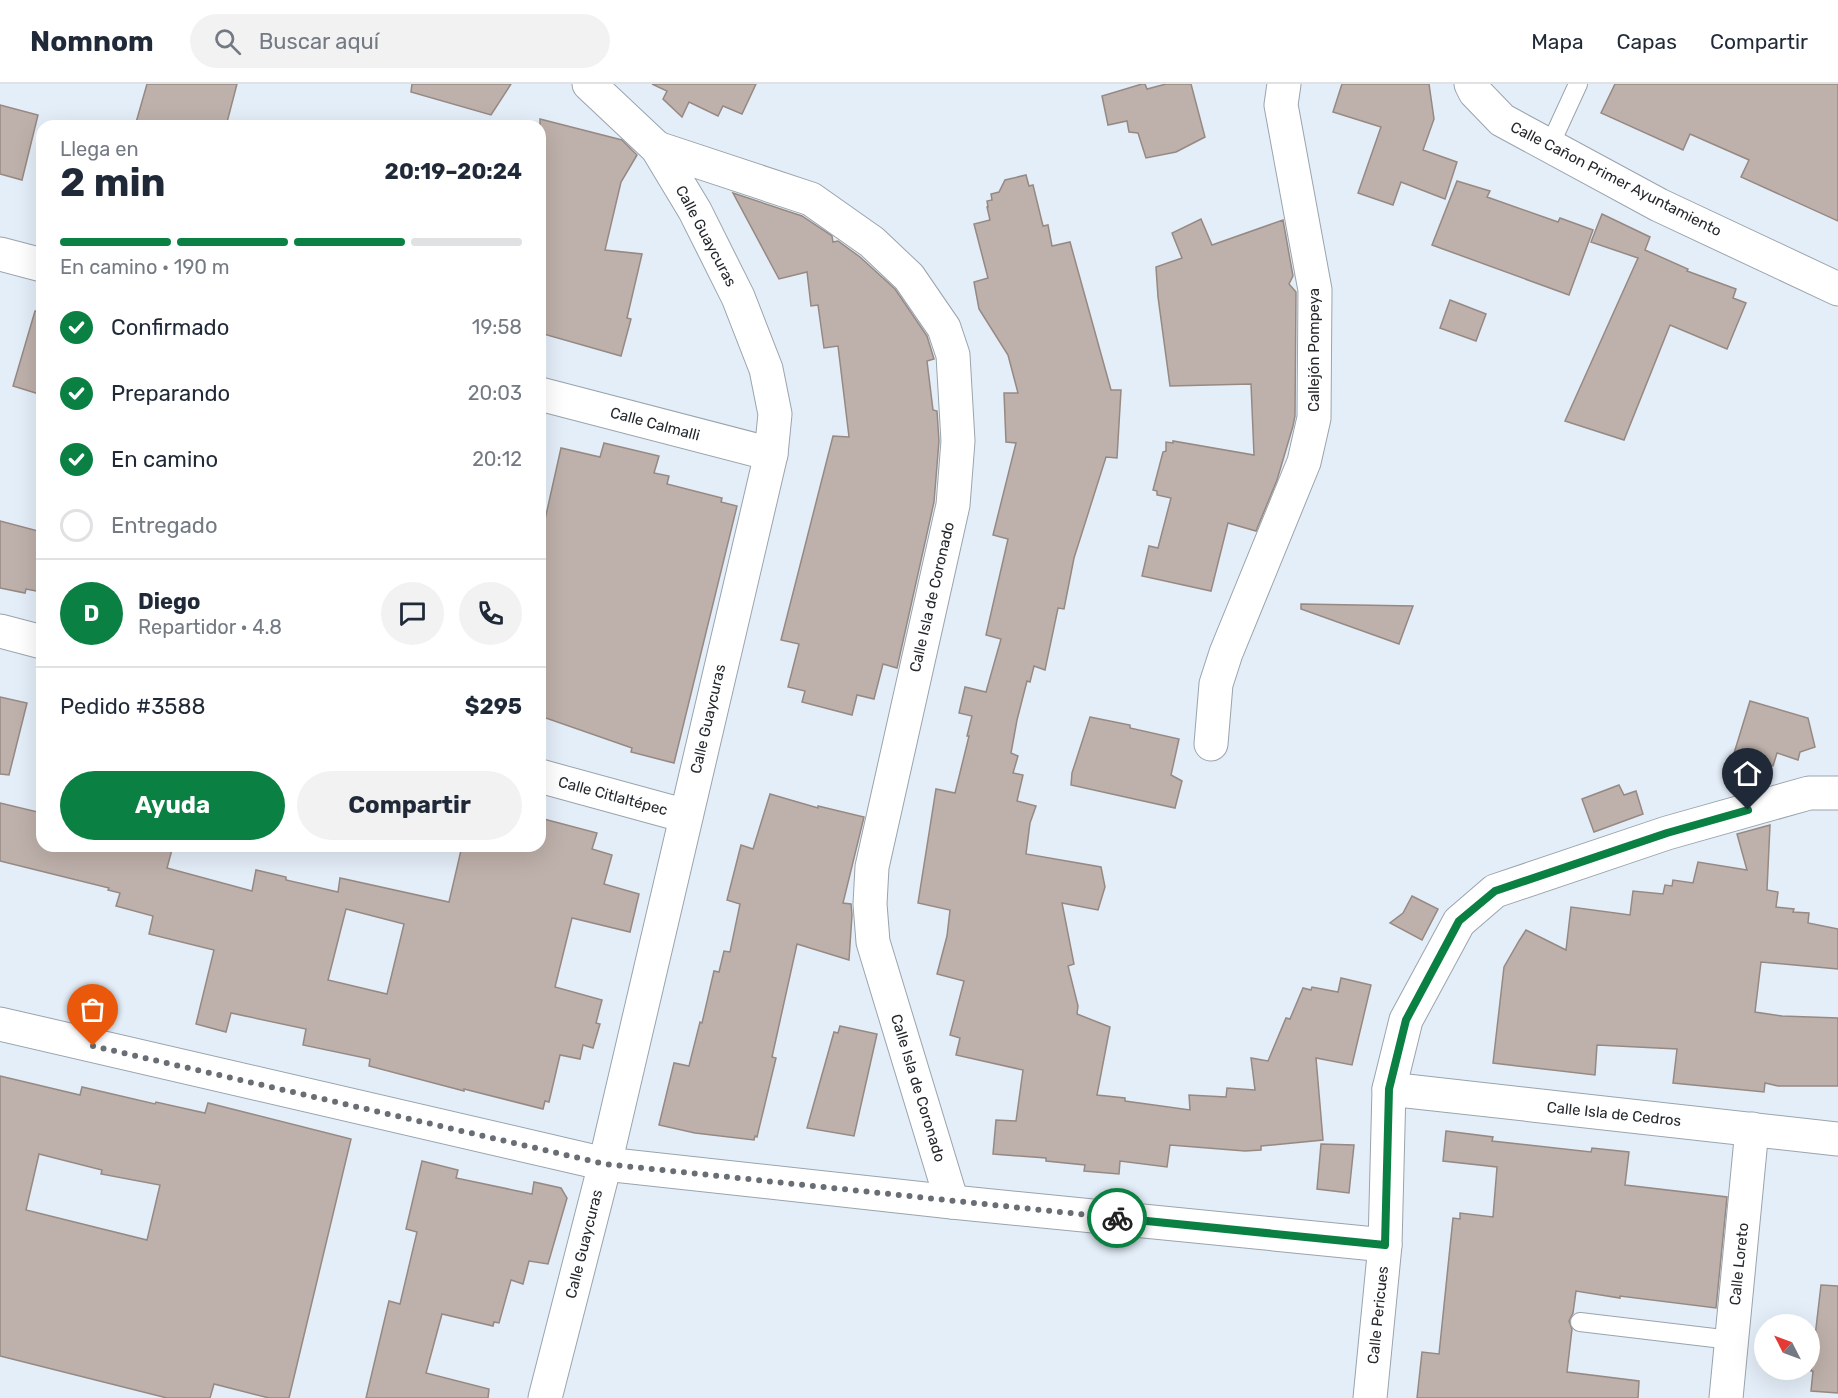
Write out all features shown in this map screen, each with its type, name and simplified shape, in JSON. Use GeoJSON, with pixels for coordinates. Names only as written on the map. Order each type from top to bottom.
{"type":"FeatureCollection","features":[{"type":"Feature","properties":{"kind":"street","name":"Calle Guaycuras"},"geometry":{"type":"LineString","coordinates":[[545,1398],[605,1164],[771,454],[775,414],[766,369],[738,297],[694,211],[657,147],[589,84]]}},
{"type":"Feature","properties":{"kind":"street","name":"Callejón Pompeya"},"geometry":{"type":"LineString","coordinates":[[1211,744],[1216,684],[1226,653],[1304,462],[1314,418],[1315,290],[1281,105],[1284,84]]}},
{"type":"Feature","properties":{"kind":"street","name":"Calle Cañon Primer Ayuntamiento"},"geometry":{"type":"LineString","coordinates":[[1471,84],[1475,92],[1502,120],[1659,205],[1838,289]]}},
{"type":"Feature","properties":{"kind":"street","name":"Calle Isla de Coronado"},"geometry":{"type":"LineString","coordinates":[[657,147],[811,199],[872,242],[909,277],[944,328],[953,355],[958,441],[953,505],[872,867],[870,904],[873,942],[952,1202]]}},
{"type":"Feature","properties":{"kind":"street"},"geometry":{"type":"LineString","coordinates":[[0,254],[36,263]]}},
{"type":"Feature","properties":{"kind":"street","name":"Calle Calmalli"},"geometry":{"type":"LineString","coordinates":[[546,396],[771,454]]}},
{"type":"Feature","properties":{"kind":"street"},"geometry":{"type":"LineString","coordinates":[[0,631],[36,640]]}},
{"type":"Feature","properties":{"kind":"street","name":"Calle Citlaltépec"},"geometry":{"type":"LineString","coordinates":[[546,778],[686,816]]}},
{"type":"Feature","properties":{"kind":"street","name":"Calle Pericues"},"geometry":{"type":"LineString","coordinates":[[1370,1398],[1385,1245],[1389,1089],[1406,1020],[1459,921],[1495,891],[1678,830],[1809,793],[1838,793]]}},
{"type":"Feature","properties":{"kind":"street"},"geometry":{"type":"LineString","coordinates":[[0,1024],[605,1164],[952,1202],[1385,1245]]}},
{"type":"Feature","properties":{"kind":"street","name":"Calle Isla de Cedros"},"geometry":{"type":"LineString","coordinates":[[1389,1089],[1838,1139]]}},
{"type":"Feature","properties":{"kind":"street","name":"Calle Loreto"},"geometry":{"type":"LineString","coordinates":[[1726,1398],[1752,1129]]}},
{"type":"Feature","properties":{"kind":"lane"},"geometry":{"type":"LineString","coordinates":[[1550,145],[1578,84]]}},
{"type":"Feature","properties":{"kind":"lane"},"geometry":{"type":"LineString","coordinates":[[1580,1322],[1731,1340]]}},
{"type":"Feature","properties":{"kind":"building"},"geometry":{"type":"Polygon","coordinates":[[[147,84],[237,84],[228,120],[137,120],[147,84]]]}},
{"type":"Feature","properties":{"kind":"building"},"geometry":{"type":"Polygon","coordinates":[[[412,84],[511,84],[491,115],[411,92],[412,84]]]}},
{"type":"Feature","properties":{"kind":"building"},"geometry":{"type":"Polygon","coordinates":[[[652,84],[756,84],[742,114],[723,106],[718,116],[689,102],[682,117],[663,99],[667,91],[652,84]]]}},
{"type":"Feature","properties":{"kind":"building"},"geometry":{"type":"Polygon","coordinates":[[[1145,84],[1147,89],[1166,84],[1191,84],[1205,137],[1176,152],[1146,158],[1138,133],[1129,132],[1127,121],[1108,125],[1102,96],[1145,84]]]}},
{"type":"Feature","properties":{"kind":"building"},"geometry":{"type":"Polygon","coordinates":[[[1342,84],[1429,84],[1434,119],[1423,150],[1457,162],[1445,199],[1401,182],[1393,205],[1358,193],[1381,127],[1333,112],[1342,84]]]}},
{"type":"Feature","properties":{"kind":"building"},"geometry":{"type":"Polygon","coordinates":[[[1615,84],[1838,84],[1838,221],[1741,177],[1749,160],[1690,134],[1683,150],[1601,113],[1615,84]]]}},
{"type":"Feature","properties":{"kind":"building"},"geometry":{"type":"Polygon","coordinates":[[[0,105],[38,115],[22,180],[0,174],[0,105]]]}},
{"type":"Feature","properties":{"kind":"building"},"geometry":{"type":"Polygon","coordinates":[[[546,121],[622,140],[637,155],[621,182],[605,250],[642,254],[627,318],[631,319],[621,356],[546,335],[546,121]]]}},
{"type":"Feature","properties":{"kind":"building"},"geometry":{"type":"Polygon","coordinates":[[[1026,175],[1029,186],[1033,185],[1043,226],[1048,225],[1052,246],[1070,242],[1111,390],[1121,390],[1117,458],[1106,457],[1074,558],[1064,609],[1058,608],[1045,670],[1034,666],[1030,682],[1027,681],[1011,753],[1018,756],[1013,773],[1023,775],[1017,801],[1036,806],[1030,823],[1026,854],[1101,867],[1105,887],[1098,910],[1062,903],[1074,964],[1068,966],[1078,1006],[1077,1014],[1110,1027],[1097,1095],[1190,1110],[1189,1095],[1226,1097],[1227,1088],[1255,1090],[1251,1058],[1268,1061],[1286,1018],[1290,1019],[1303,988],[1311,990],[1312,987],[1338,992],[1341,978],[1371,985],[1352,1065],[1316,1058],[1323,1140],[1261,1146],[1261,1150],[1245,1151],[1170,1145],[1167,1167],[1120,1161],[1119,1174],[1084,1171],[1085,1165],[1046,1161],[1046,1158],[993,1154],[996,1120],[1016,1121],[1023,1070],[956,1055],[960,1038],[950,1035],[964,981],[937,974],[947,936],[950,910],[918,903],[936,789],[955,793],[969,736],[967,736],[972,716],[959,713],[965,687],[986,692],[1001,639],[986,635],[1008,539],[993,535],[1016,443],[1006,442],[1004,393],[1018,393],[1008,355],[979,309],[974,282],[988,278],[974,224],[990,220],[987,201],[992,200],[991,194],[999,192],[1005,180],[1026,175]]]}},
{"type":"Feature","properties":{"kind":"building"},"geometry":{"type":"Polygon","coordinates":[[[1457,181],[1490,191],[1487,197],[1558,222],[1560,218],[1593,230],[1569,295],[1432,245],[1457,181]]]}},
{"type":"Feature","properties":{"kind":"building"},"geometry":{"type":"Polygon","coordinates":[[[733,193],[802,216],[832,236],[833,242],[838,241],[860,257],[895,289],[927,336],[934,359],[927,361],[933,410],[937,411],[939,441],[934,502],[897,668],[883,664],[874,699],[857,695],[852,715],[802,702],[805,691],[788,687],[799,644],[781,640],[833,436],[849,437],[838,346],[824,348],[818,305],[811,306],[807,272],[779,279],[733,193]]]}},
{"type":"Feature","properties":{"kind":"building"},"geometry":{"type":"Polygon","coordinates":[[[1602,214],[1650,237],[1645,250],[1688,269],[1687,271],[1736,289],[1733,298],[1746,303],[1727,349],[1670,325],[1624,440],[1565,421],[1638,258],[1591,242],[1602,214]]]}},
{"type":"Feature","properties":{"kind":"building"},"geometry":{"type":"Polygon","coordinates":[[[1201,219],[1212,245],[1283,220],[1293,276],[1289,284],[1296,292],[1293,426],[1277,480],[1256,531],[1228,523],[1211,591],[1142,576],[1149,546],[1158,548],[1171,498],[1157,495],[1157,491],[1153,490],[1163,452],[1166,451],[1166,442],[1173,443],[1173,441],[1254,455],[1251,384],[1170,386],[1156,267],[1182,258],[1172,233],[1201,219]]]}},
{"type":"Feature","properties":{"kind":"building"},"geometry":{"type":"Polygon","coordinates":[[[1450,300],[1486,314],[1476,341],[1440,328],[1450,300]]]}},
{"type":"Feature","properties":{"kind":"building"},"geometry":{"type":"Polygon","coordinates":[[[35,311],[36,311],[36,393],[13,386],[35,311]]]}},
{"type":"Feature","properties":{"kind":"building"},"geometry":{"type":"Polygon","coordinates":[[[604,443],[659,456],[654,473],[669,476],[667,484],[722,498],[721,502],[737,506],[674,763],[631,752],[632,748],[546,718],[546,515],[561,448],[600,457],[604,443]]]}},
{"type":"Feature","properties":{"kind":"building"},"geometry":{"type":"Polygon","coordinates":[[[0,521],[36,530],[36,591],[26,589],[25,593],[0,588],[0,521]]]}},
{"type":"Feature","properties":{"kind":"building"},"geometry":{"type":"Polygon","coordinates":[[[1301,604],[1413,606],[1399,644],[1301,609],[1301,604]]]}},
{"type":"Feature","properties":{"kind":"building"},"geometry":{"type":"Polygon","coordinates":[[[0,697],[27,703],[9,775],[0,774],[0,697]]]}},
{"type":"Feature","properties":{"kind":"building"},"geometry":{"type":"Polygon","coordinates":[[[1750,701],[1808,718],[1815,747],[1800,752],[1798,760],[1777,753],[1773,766],[1763,764],[1728,773],[1750,701]]]}},
{"type":"Feature","properties":{"kind":"building"},"geometry":{"type":"Polygon","coordinates":[[[1090,717],[1130,725],[1130,728],[1179,739],[1171,775],[1182,781],[1175,808],[1071,785],[1072,773],[1090,717]]]}},
{"type":"Feature","properties":{"kind":"building"},"geometry":{"type":"Polygon","coordinates":[[[1619,785],[1624,795],[1636,791],[1643,814],[1594,832],[1582,799],[1619,785]]]}},
{"type":"Feature","properties":{"kind":"building"},"geometry":{"type":"Polygon","coordinates":[[[770,794],[818,808],[818,806],[864,817],[843,903],[851,904],[849,960],[797,944],[772,1057],[776,1058],[757,1137],[755,1136],[754,1140],[695,1133],[659,1125],[674,1063],[689,1066],[714,971],[719,972],[724,951],[730,952],[740,904],[727,900],[741,845],[753,849],[770,794]]]}},
{"type":"Feature","properties":{"kind":"building"},"geometry":{"type":"Polygon","coordinates":[[[0,803],[36,812],[36,852],[171,852],[167,868],[252,891],[256,870],[286,877],[286,880],[338,892],[340,878],[449,902],[461,852],[546,852],[546,820],[597,833],[592,849],[612,855],[604,884],[639,894],[630,932],[572,918],[555,987],[602,1000],[596,1023],[600,1024],[593,1048],[583,1045],[580,1059],[560,1055],[549,1102],[545,1101],[543,1109],[369,1066],[370,1059],[303,1045],[306,1029],[231,1013],[226,1032],[196,1024],[214,950],[149,934],[153,916],[116,906],[120,893],[108,890],[109,888],[0,861],[0,803]],[[346,909],[328,980],[387,994],[404,924],[346,909]]]}},
{"type":"Feature","properties":{"kind":"building"},"geometry":{"type":"Polygon","coordinates":[[[1770,825],[1767,890],[1778,892],[1776,907],[1794,909],[1793,912],[1809,913],[1808,923],[1838,929],[1838,969],[1761,962],[1755,1012],[1782,1016],[1838,1018],[1838,1086],[1778,1086],[1765,1083],[1764,1092],[1673,1083],[1677,1049],[1597,1045],[1595,1075],[1493,1063],[1504,967],[1526,930],[1566,950],[1571,907],[1630,915],[1633,891],[1663,894],[1665,885],[1672,886],[1673,880],[1693,883],[1698,862],[1747,870],[1737,834],[1770,825]]]}},
{"type":"Feature","properties":{"kind":"building"},"geometry":{"type":"Polygon","coordinates":[[[1412,896],[1438,909],[1422,940],[1390,923],[1403,913],[1412,896]]]}},
{"type":"Feature","properties":{"kind":"building"},"geometry":{"type":"Polygon","coordinates":[[[840,1026],[877,1034],[854,1136],[807,1128],[834,1032],[838,1033],[840,1026]]]}},
{"type":"Feature","properties":{"kind":"building"},"geometry":{"type":"Polygon","coordinates":[[[0,1076],[80,1095],[82,1087],[205,1113],[208,1103],[351,1139],[289,1398],[269,1398],[214,1384],[210,1398],[167,1398],[0,1356],[0,1076]],[[39,1154],[26,1210],[147,1240],[160,1185],[101,1174],[102,1170],[39,1154]]]}},
{"type":"Feature","properties":{"kind":"building"},"geometry":{"type":"Polygon","coordinates":[[[1446,1131],[1493,1137],[1492,1141],[1591,1152],[1592,1148],[1629,1152],[1625,1185],[1727,1197],[1716,1308],[1576,1291],[1573,1313],[1569,1321],[1572,1329],[1567,1372],[1639,1381],[1638,1398],[1417,1398],[1422,1352],[1439,1354],[1453,1218],[1460,1219],[1460,1213],[1493,1217],[1497,1167],[1443,1161],[1446,1131]]]}},
{"type":"Feature","properties":{"kind":"building"},"geometry":{"type":"Polygon","coordinates":[[[1321,1144],[1354,1145],[1349,1193],[1317,1189],[1321,1144]]]}},
{"type":"Feature","properties":{"kind":"building"},"geometry":{"type":"Polygon","coordinates":[[[422,1161],[458,1170],[456,1178],[532,1194],[534,1182],[561,1188],[567,1198],[548,1264],[529,1261],[523,1284],[511,1280],[499,1323],[494,1322],[493,1326],[442,1314],[426,1373],[489,1389],[488,1398],[366,1398],[389,1301],[400,1304],[417,1232],[406,1229],[422,1161]]]}},
{"type":"Feature","properties":{"kind":"building"},"geometry":{"type":"Polygon","coordinates":[[[1821,1285],[1838,1286],[1838,1393],[1811,1391],[1812,1380],[1820,1380],[1820,1314],[1818,1314],[1821,1285]]]}},
{"type":"Feature","properties":{"kind":"way so far"},"geometry":{"type":"LineString","coordinates":[[93,1046],[605,1164],[1117,1218]]}},
{"type":"Feature","properties":{"kind":"route"},"geometry":{"type":"LineString","coordinates":[[1117,1218],[1385,1245],[1389,1089],[1406,1020],[1459,921],[1495,891],[1667,833],[1748,810]]}}]}
